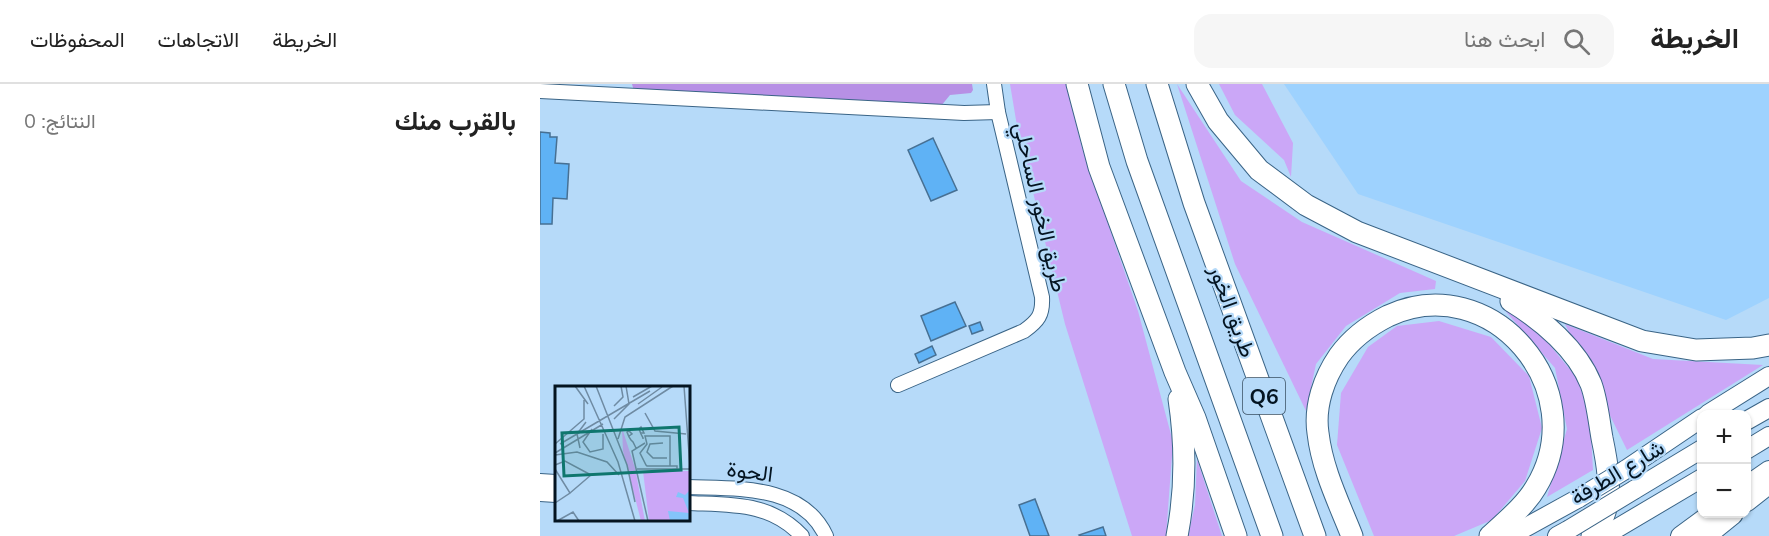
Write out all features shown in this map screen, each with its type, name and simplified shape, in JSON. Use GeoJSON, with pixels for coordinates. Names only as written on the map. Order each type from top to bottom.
{"type":"FeatureCollection","features":[{"type":"Feature","properties":{"kind":"highway"},"geometry":{"type":"LineString","coordinates":[[1077,84],[1099,166],[1175,372],[1195,417],[1236,536]]}},
{"type":"Feature","properties":{"kind":"highway","name":"طريق الخور"},"geometry":{"type":"LineString","coordinates":[[1114,84],[1137,162],[1272,536]]}},
{"type":"Feature","properties":{"kind":"highway","name":"طريق الخور"},"geometry":{"type":"LineString","coordinates":[[1157,84],[1194,203],[1315,536]]}},
{"type":"Feature","properties":{"kind":"highway"},"geometry":{"type":"LineString","coordinates":[[1197,84],[1218,121],[1259,170],[1306,206],[1357,232],[1642,341],[1696,350],[1753,348],[1769,345]]}},
{"type":"Feature","properties":{"kind":"highway"},"geometry":{"type":"LineString","coordinates":[[1458,272],[1535,315],[1566,346],[1590,383],[1605,453],[1609,487],[1605,513],[1592,536]]}},
{"type":"Feature","properties":{"kind":"highway"},"geometry":{"type":"LineString","coordinates":[[1352,536],[1324,461],[1317,431],[1319,400],[1329,371],[1347,345],[1370,324],[1397,312],[1426,306],[1455,308],[1483,316],[1508,332],[1529,353],[1544,377],[1552,405],[1554,433],[1548,461],[1536,487],[1515,513],[1490,536]]}},
{"type":"Feature","properties":{"kind":"highway"},"geometry":{"type":"LineString","coordinates":[[1175,372],[1184,432],[1185,469],[1183,507],[1177,536]]}},
{"type":"Feature","properties":{"kind":"highway"},"geometry":{"type":"LineString","coordinates":[[1751,497],[1769,483]]}},
{"type":"Feature","properties":{"kind":"highway"},"geometry":{"type":"LineString","coordinates":[[1705,536],[1726,518]]}},
{"type":"Feature","properties":{"kind":"main road"},"geometry":{"type":"LineString","coordinates":[[1714,410],[1769,376]]}},
{"type":"Feature","properties":{"kind":"main road"},"geometry":{"type":"LineString","coordinates":[[1751,418],[1769,408]]}},
{"type":"Feature","properties":{"kind":"main road"},"geometry":{"type":"LineString","coordinates":[[1510,536],[1625,470],[1697,421]]}},
{"type":"Feature","properties":{"kind":"main road"},"geometry":{"type":"LineString","coordinates":[[1751,447],[1769,436]]}},
{"type":"Feature","properties":{"kind":"main road","name":"شارع الطرفة"},"geometry":{"type":"LineString","coordinates":[[1562,533],[1697,451]]}},
{"type":"Feature","properties":{"kind":"main road"},"geometry":{"type":"LineString","coordinates":[[1751,483],[1769,470]]}},
{"type":"Feature","properties":{"kind":"main road"},"geometry":{"type":"LineString","coordinates":[[1604,536],[1697,480]]}},
{"type":"Feature","properties":{"kind":"main road"},"geometry":{"type":"LineString","coordinates":[[1680,536],[1703,518]]}},
{"type":"Feature","properties":{"kind":"street","name":"طريق الخور الساحلي"},"geometry":{"type":"LineString","coordinates":[[898,385],[1024,331],[1041,317],[1042,297],[998,112],[994,84]]}},
{"type":"Feature","properties":{"kind":"street"},"geometry":{"type":"LineString","coordinates":[[540,91],[964,113],[998,112]]}},
{"type":"Feature","properties":{"kind":"street","name":"الحوة"},"geometry":{"type":"LineString","coordinates":[[690,487],[744,489],[776,494],[799,506],[810,515],[826,536]]}},
{"type":"Feature","properties":{"kind":"street"},"geometry":{"type":"LineString","coordinates":[[540,494],[555,495]]}},
{"type":"Feature","properties":{"kind":"street","name":"الحوة"},"geometry":{"type":"LineString","coordinates":[[690,503],[746,506],[765,510],[787,521],[802,536]]}},
{"type":"Feature","properties":{"kind":"shaded area"},"geometry":{"type":"Polygon","coordinates":[[[632,84],[972,84],[973,90],[971,93],[950,95],[941,106],[634,91],[632,84]]]}},
{"type":"Feature","properties":{"kind":"shaded area"},"geometry":{"type":"Polygon","coordinates":[[[1010,84],[1066,84],[1082,148],[1138,311],[1173,442],[1166,536],[1132,536],[1065,324],[1017,126],[1010,84]]]}},
{"type":"Feature","properties":{"kind":"shaded area"},"geometry":{"type":"Polygon","coordinates":[[[1177,84],[1241,181],[1302,222],[1436,281],[1435,289],[1400,293],[1346,326],[1316,364],[1306,411],[1235,264],[1177,84]]]}},
{"type":"Feature","properties":{"kind":"shaded area"},"geometry":{"type":"Polygon","coordinates":[[[1219,84],[1262,84],[1293,143],[1291,177],[1284,160],[1235,115],[1219,84]]]}},
{"type":"Feature","properties":{"kind":"shaded area"},"geometry":{"type":"Polygon","coordinates":[[[1284,84],[1769,84],[1769,298],[1726,320],[1358,194],[1284,84]]]}},
{"type":"Feature","properties":{"kind":"shaded area"},"geometry":{"type":"Polygon","coordinates":[[[1501,306],[1539,332],[1577,378],[1590,417],[1593,470],[1547,497],[1567,429],[1555,368],[1501,306]]]}},
{"type":"Feature","properties":{"kind":"shaded area"},"geometry":{"type":"Polygon","coordinates":[[[1439,321],[1491,337],[1529,376],[1542,428],[1525,481],[1492,520],[1454,536],[1374,536],[1337,445],[1341,393],[1368,347],[1397,326],[1439,321]]]}},
{"type":"Feature","properties":{"kind":"shaded area"},"geometry":{"type":"Polygon","coordinates":[[[1565,324],[1653,359],[1763,365],[1627,450],[1565,324]]]}},
{"type":"Feature","properties":{"kind":"shaded area"},"geometry":{"type":"Polygon","coordinates":[[[1197,459],[1222,536],[1188,536],[1195,505],[1197,459]]]}},
{"type":"Feature","properties":{"kind":"building"},"geometry":{"type":"Polygon","coordinates":[[[540,132],[550,133],[550,137],[557,137],[555,163],[569,164],[567,199],[553,198],[552,224],[540,224],[540,132]]]}},
{"type":"Feature","properties":{"kind":"building"},"geometry":{"type":"Polygon","coordinates":[[[933,138],[957,190],[931,201],[908,150],[933,138]]]}},
{"type":"Feature","properties":{"kind":"building"},"geometry":{"type":"Polygon","coordinates":[[[955,302],[966,326],[931,341],[921,316],[955,302]]]}},
{"type":"Feature","properties":{"kind":"building"},"geometry":{"type":"Polygon","coordinates":[[[980,322],[983,330],[972,334],[969,326],[980,322]]]}},
{"type":"Feature","properties":{"kind":"building"},"geometry":{"type":"Polygon","coordinates":[[[932,346],[936,355],[919,363],[915,354],[932,346]]]}},
{"type":"Feature","properties":{"kind":"building"},"geometry":{"type":"Polygon","coordinates":[[[1035,499],[1049,536],[1030,536],[1019,505],[1035,499]]]}},
{"type":"Feature","properties":{"kind":"building"},"geometry":{"type":"Polygon","coordinates":[[[1103,527],[1106,536],[1079,535],[1103,527]]]}}]}
